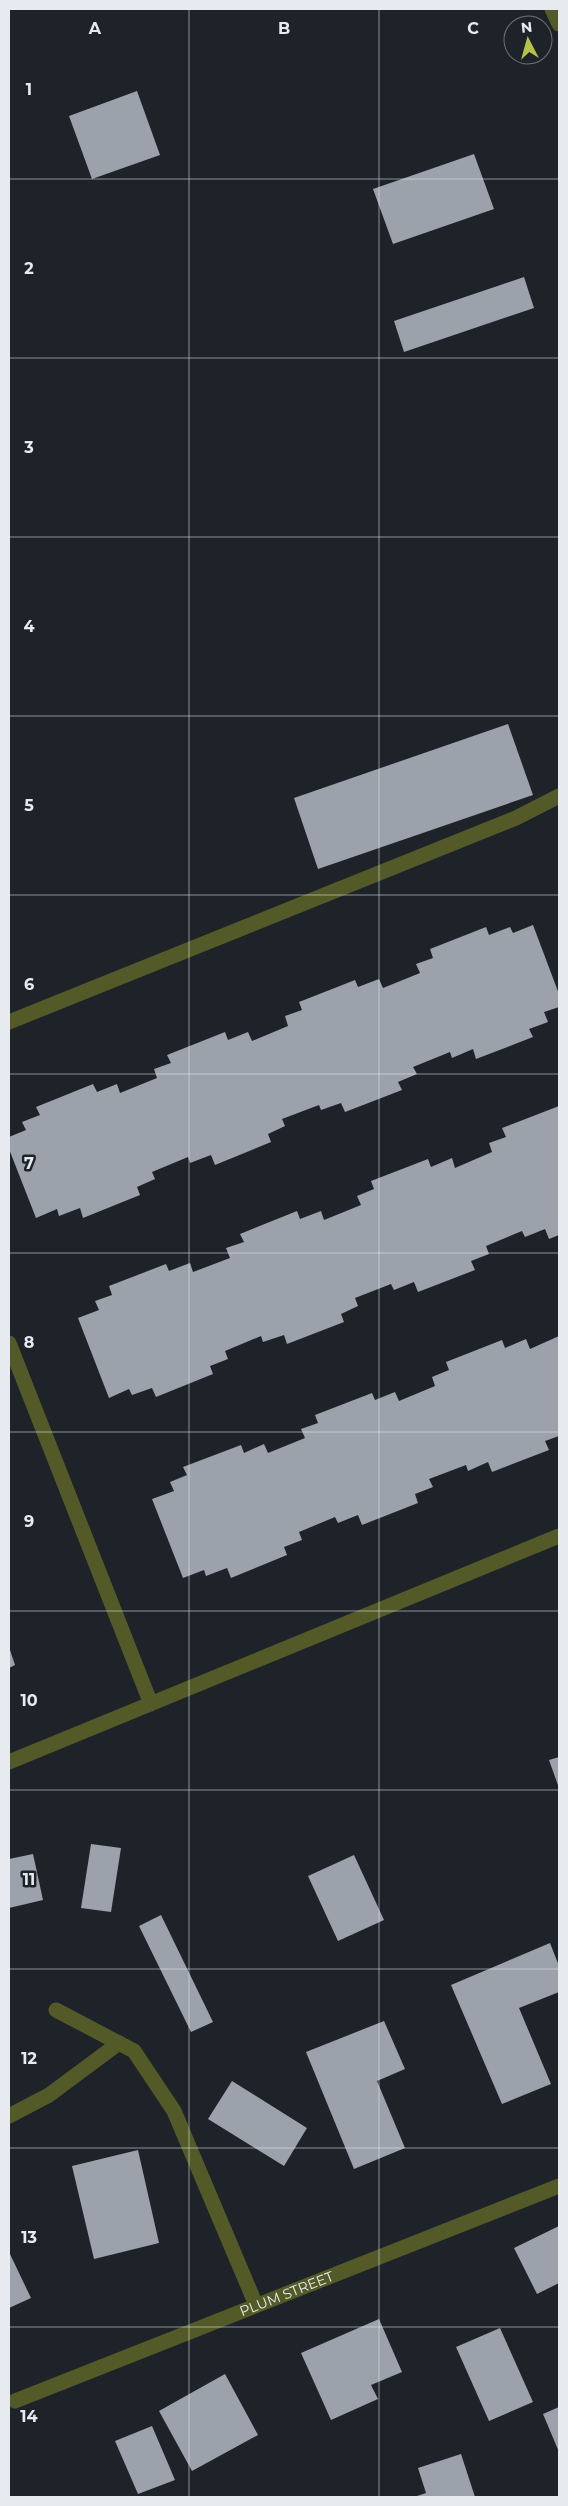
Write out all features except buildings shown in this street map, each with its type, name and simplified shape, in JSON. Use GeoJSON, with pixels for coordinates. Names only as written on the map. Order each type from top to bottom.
{"type":"FeatureCollection","features":[{"type":"Feature","properties":{"kind":"street"},"geometry":{"type":"LineString","coordinates":[[552,9],[559,24]]}},
{"type":"Feature","properties":{"kind":"street"},"geometry":{"type":"LineString","coordinates":[[9,1022],[516,818],[559,796]]}},
{"type":"Feature","properties":{"kind":"street"},"geometry":{"type":"LineString","coordinates":[[9,1343],[151,1704]]}},
{"type":"Feature","properties":{"kind":"street"},"geometry":{"type":"LineString","coordinates":[[9,1762],[559,1536]]}},
{"type":"Feature","properties":{"kind":"street"},"geometry":{"type":"LineString","coordinates":[[56,2010],[134,2051],[174,2111],[256,2306]]}},
{"type":"Feature","properties":{"kind":"street"},"geometry":{"type":"LineString","coordinates":[[9,2116],[49,2095],[119,2043]]}},
{"type":"Feature","properties":{"kind":"street","name":"PLUM STREET"},"geometry":{"type":"LineString","coordinates":[[15,2401],[559,2186]]}}]}
